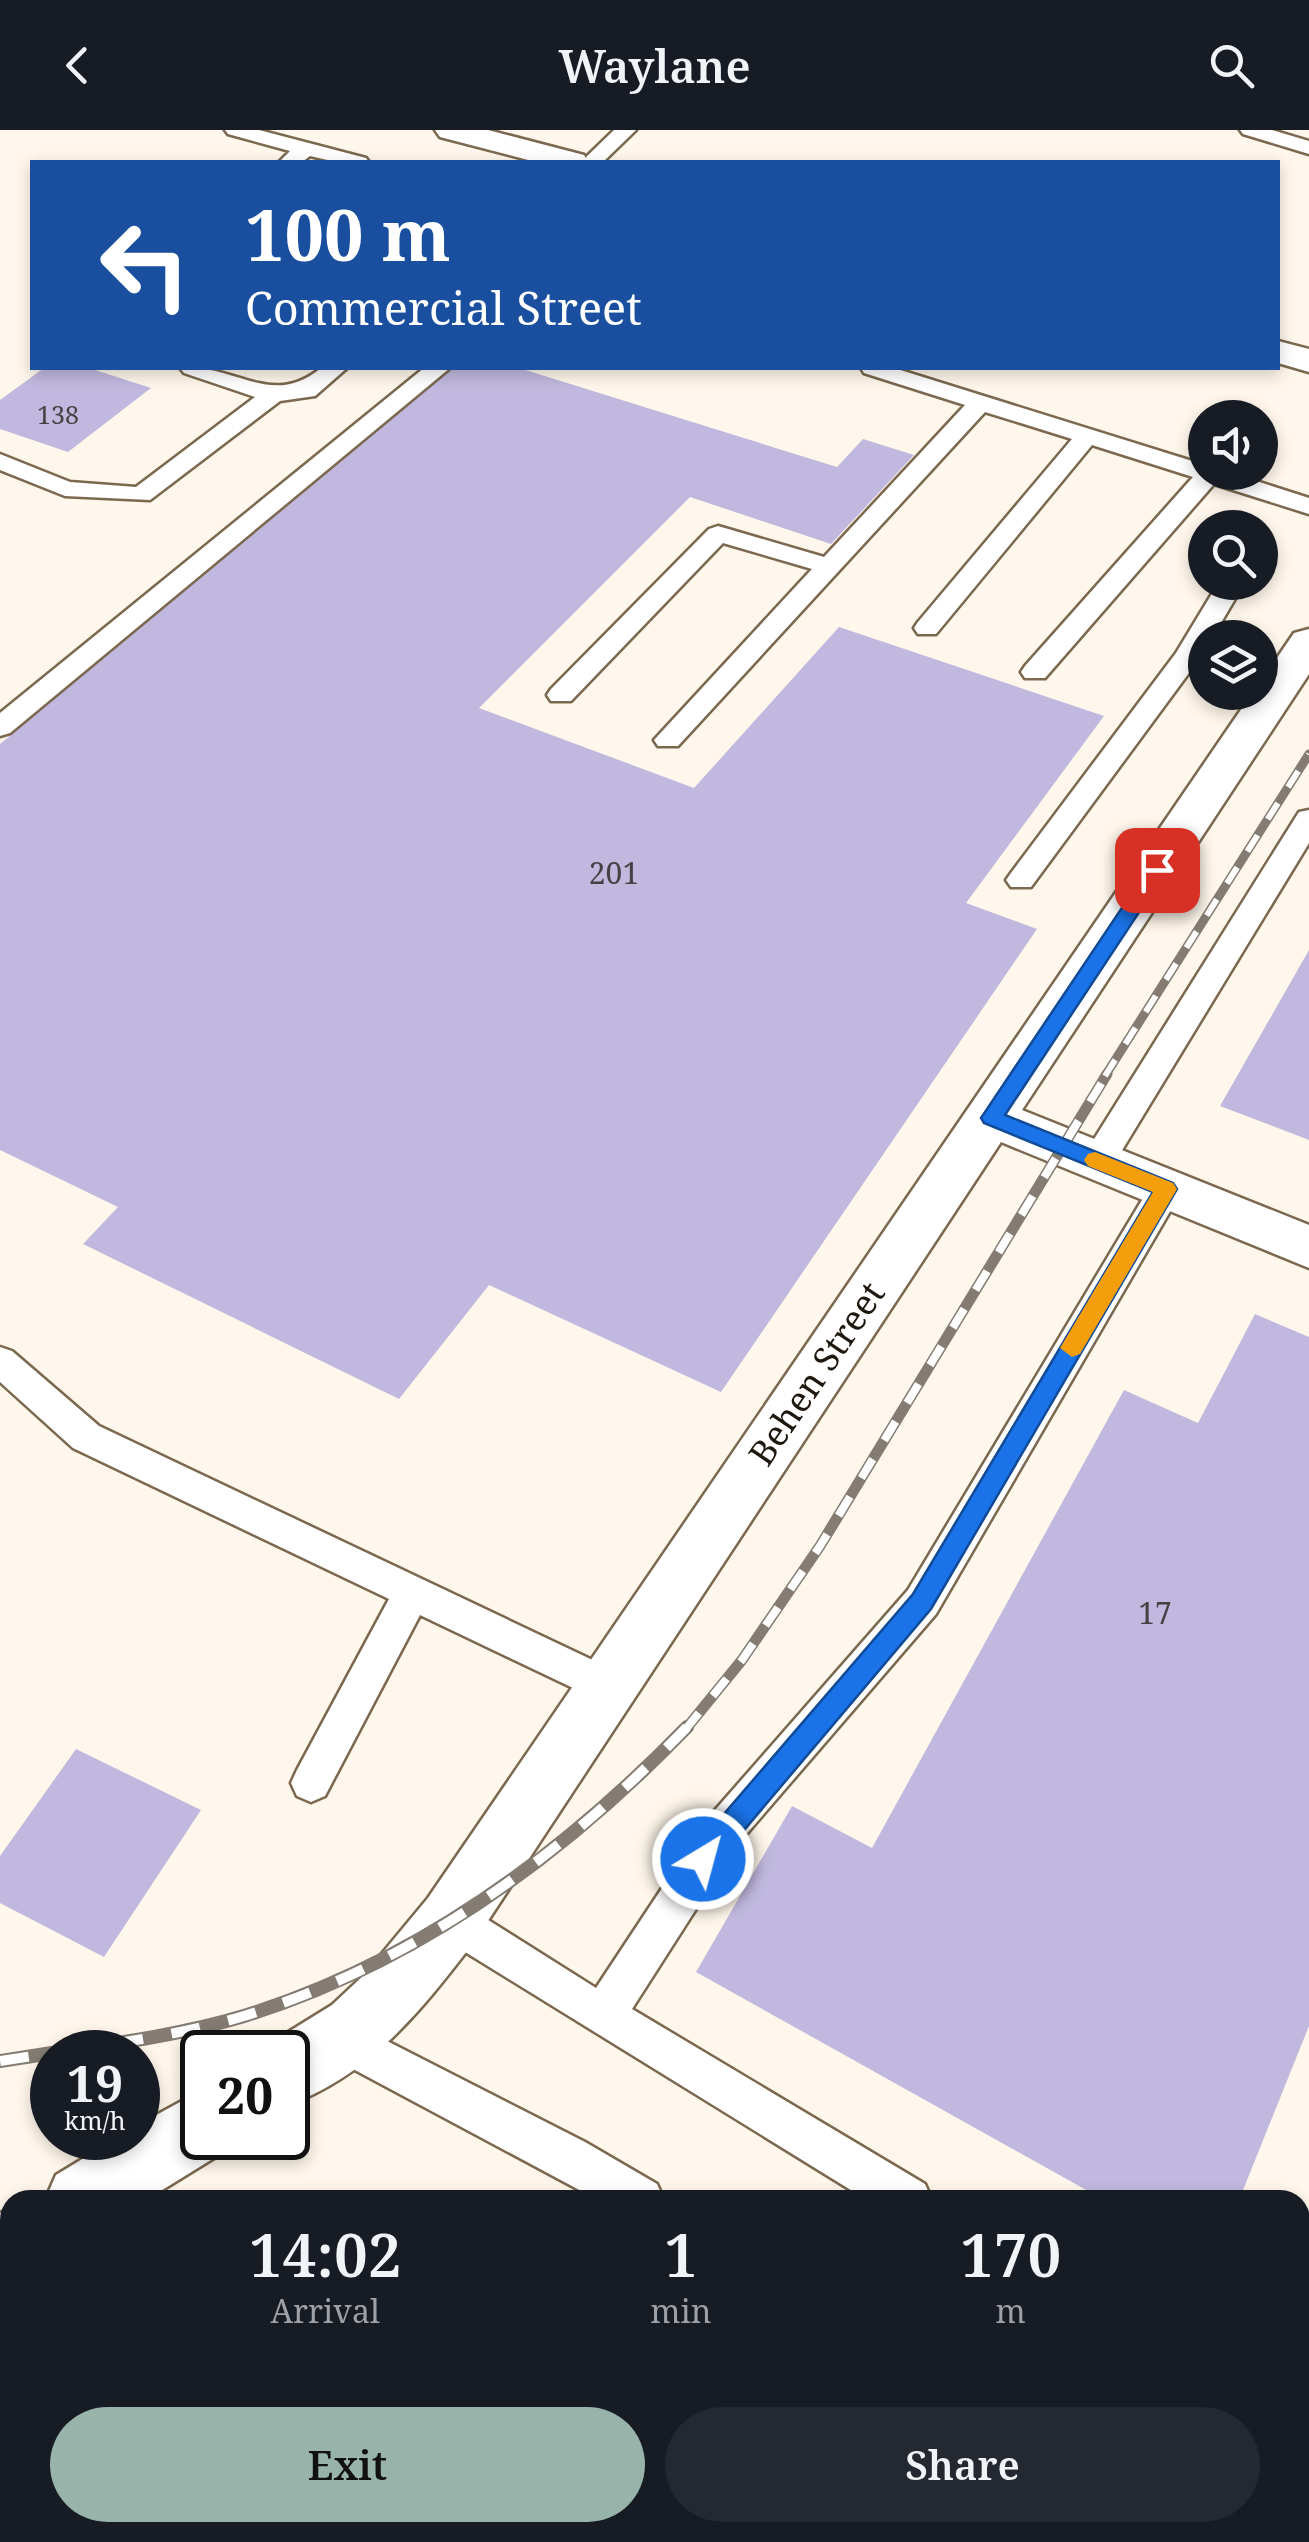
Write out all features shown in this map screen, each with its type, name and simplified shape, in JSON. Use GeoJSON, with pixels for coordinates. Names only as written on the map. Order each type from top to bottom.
{"type":"FeatureCollection","features":[{"type":"Feature","properties":{"kind":"street"},"geometry":{"type":"LineString","coordinates":[[451,130],[564,160]]}},
{"type":"Feature","properties":{"kind":"street"},"geometry":{"type":"LineString","coordinates":[[1280,353],[1309,361]]}},
{"type":"Feature","properties":{"kind":"street","name":"Behen Street"},"geometry":{"type":"LineString","coordinates":[[310,2058],[340,2039],[389,1997],[451,1920],[992,1118],[1283,668]]}},
{"type":"Feature","properties":{"kind":"street"},"geometry":{"type":"LineString","coordinates":[[992,1118],[1309,1247]]}},
{"type":"Feature","properties":{"kind":"street"},"geometry":{"type":"LineString","coordinates":[[98,2190],[180,2138]]}},
{"type":"Feature","properties":{"kind":"lane"},"geometry":{"type":"LineString","coordinates":[[234,130],[297,156],[338,160]]}},
{"type":"Feature","properties":{"kind":"lane"},"geometry":{"type":"LineString","coordinates":[[593,160],[626,130]]}},
{"type":"Feature","properties":{"kind":"lane"},"geometry":{"type":"LineString","coordinates":[[1250,130],[1309,148]]}},
{"type":"Feature","properties":{"kind":"lane"},"geometry":{"type":"LineString","coordinates":[[297,156],[346,132]]}},
{"type":"Feature","properties":{"kind":"lane"},"geometry":{"type":"LineString","coordinates":[[198,370],[273,395],[307,390],[332,370]]}},
{"type":"Feature","properties":{"kind":"lane"},"geometry":{"type":"LineString","coordinates":[[0,727],[436,370]]}},
{"type":"Feature","properties":{"kind":"lane"},"geometry":{"type":"LineString","coordinates":[[878,370],[1188,467]]}},
{"type":"Feature","properties":{"kind":"lane"},"geometry":{"type":"LineString","coordinates":[[0,461],[65,490],[141,495],[273,395]]}},
{"type":"Feature","properties":{"kind":"lane"},"geometry":{"type":"LineString","coordinates":[[668,740],[980,402]]}},
{"type":"Feature","properties":{"kind":"lane"},"geometry":{"type":"LineString","coordinates":[[927,628],[1087,436]]}},
{"type":"Feature","properties":{"kind":"lane"},"geometry":{"type":"LineString","coordinates":[[1035,672],[1194,490]]}},
{"type":"Feature","properties":{"kind":"lane"},"geometry":{"type":"LineString","coordinates":[[1259,490],[1309,506]]}},
{"type":"Feature","properties":{"kind":"lane"},"geometry":{"type":"LineString","coordinates":[[1178,508],[1188,515]]}},
{"type":"Feature","properties":{"kind":"lane"},"geometry":{"type":"LineString","coordinates":[[562,695],[718,534],[828,566]]}},
{"type":"Feature","properties":{"kind":"lane"},"geometry":{"type":"LineString","coordinates":[[1021,880],[1188,669]]}},
{"type":"Feature","properties":{"kind":"lane"},"geometry":{"type":"LineString","coordinates":[[1098,1161],[1309,820]]}},
{"type":"Feature","properties":{"kind":"lane"},"geometry":{"type":"LineString","coordinates":[[604,2016],[723,1831],[922,1602],[1166,1189]]}},
{"type":"Feature","properties":{"kind":"lane"},"geometry":{"type":"LineString","coordinates":[[0,1362],[86,1436],[606,1685]]}},
{"type":"Feature","properties":{"kind":"lane"},"geometry":{"type":"LineString","coordinates":[[310,1783],[412,1593]]}},
{"type":"Feature","properties":{"kind":"lane"},"geometry":{"type":"LineString","coordinates":[[451,1920],[892,2190]]}},
{"type":"Feature","properties":{"kind":"lane"},"geometry":{"type":"LineString","coordinates":[[340,2039],[624,2190]]}},
{"type":"Feature","properties":{"kind":"building"},"geometry":{"type":"Polygon","coordinates":[[[41,370],[95,370],[151,388],[68,452],[0,429],[0,400],[41,370]]]}},
{"type":"Feature","properties":{"kind":"building"},"geometry":{"type":"Polygon","coordinates":[[[451,370],[525,370],[837,467],[863,439],[914,455],[831,544],[690,497],[479,708],[694,788],[839,627],[1104,716],[966,903],[1037,929],[721,1392],[489,1285],[399,1399],[83,1244],[118,1207],[0,1150],[0,744],[451,370]]]}},
{"type":"Feature","properties":{"kind":"building"},"geometry":{"type":"Polygon","coordinates":[[[1309,950],[1309,1140],[1220,1106],[1309,950]]]}},
{"type":"Feature","properties":{"kind":"building"},"geometry":{"type":"Polygon","coordinates":[[[1255,1314],[1309,1337],[1309,2026],[1243,2190],[1086,2190],[696,1972],[792,1806],[872,1848],[1124,1390],[1198,1423],[1255,1314]]]}},
{"type":"Feature","properties":{"kind":"building"},"geometry":{"type":"Polygon","coordinates":[[[76,1749],[201,1810],[104,1957],[0,1903],[0,1856],[76,1749]]]}},
{"type":"Feature","properties":{"kind":"railway"},"geometry":{"type":"LineString","coordinates":[[1105,1076],[1309,754]]}},
{"type":"Feature","properties":{"kind":"railway"},"geometry":{"type":"LineString","coordinates":[[685,1730],[742,1660],[820,1546],[1107,1074]]}},
{"type":"Feature","properties":{"kind":"railway"},"geometry":{"type":"LineString","coordinates":[[160,2035],[244,2016],[307,1994],[427,1935],[538,1861],[590,1819],[687,1727]]}},
{"type":"Feature","properties":{"kind":"railway"},"geometry":{"type":"LineString","coordinates":[[0,2061],[30,2056]]}},
{"type":"Feature","properties":{"kind":"slow traffic"},"geometry":{"type":"LineString","coordinates":[[1072,1348],[1166,1189],[1095,1160]]}},
{"type":"Feature","properties":{"kind":"route"},"geometry":{"type":"LineString","coordinates":[[703,1859],[922,1602],[1166,1189],[992,1118],[1157,870]]}}]}
